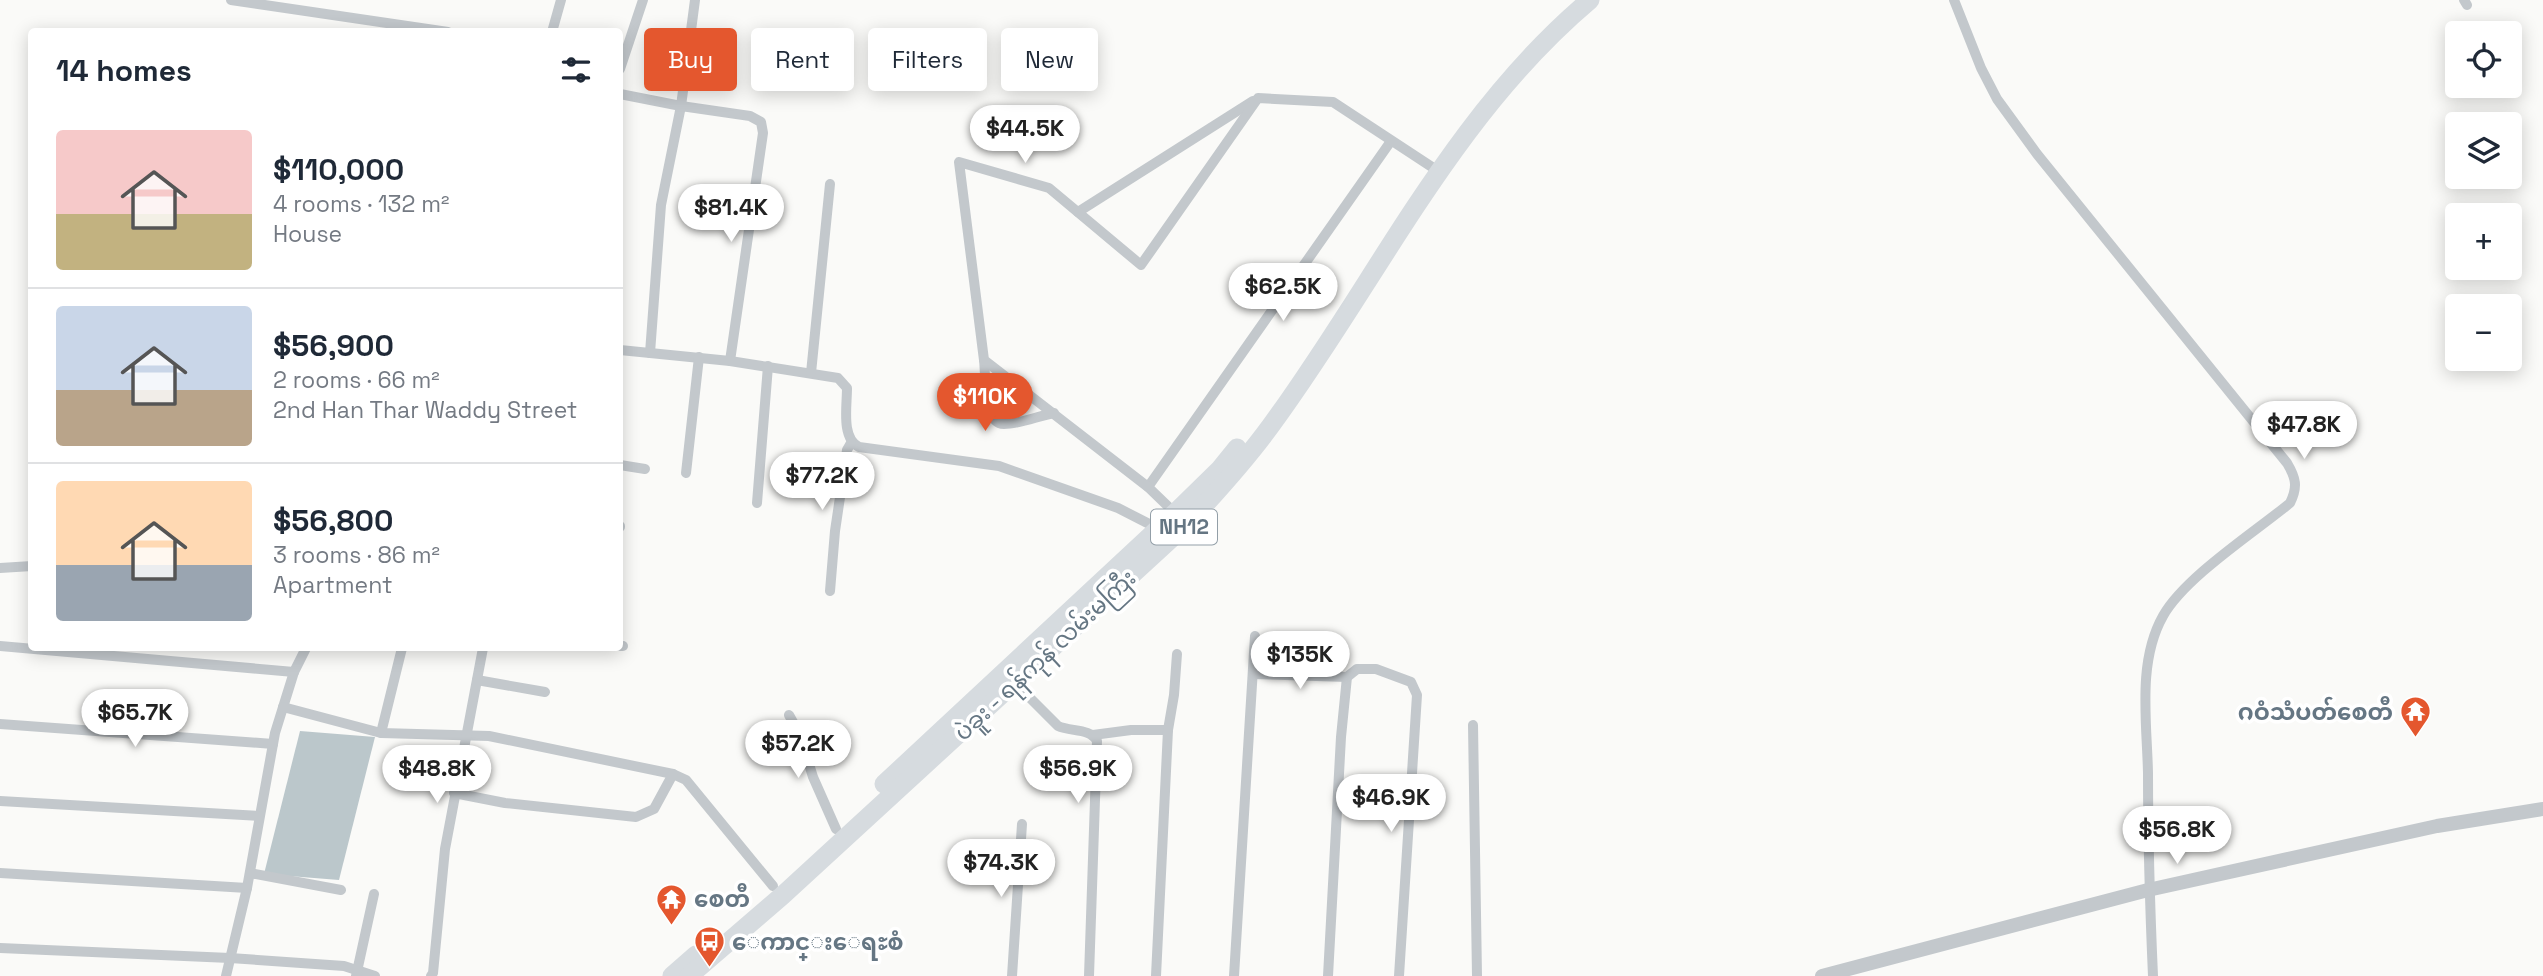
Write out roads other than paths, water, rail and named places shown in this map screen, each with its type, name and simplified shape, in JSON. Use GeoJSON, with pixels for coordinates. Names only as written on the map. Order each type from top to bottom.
{"type":"FeatureCollection","features":[{"type":"Feature","properties":{"kind":"highway","name":"ပဲခူး - ရန်ကုန် လမ်းမကြီး"},"geometry":{"type":"LineString","coordinates":[[1166,533],[1175,513],[1220,469],[1263,416],[1490,83],[1572,0]]}},
{"type":"Feature","properties":{"kind":"highway","name":"ပဲခူး - ရန်ကုန် လမ်းမကြီး"},"geometry":{"type":"LineString","coordinates":[[690,976],[783,895],[1009,678],[1166,533],[1230,478],[1272,424],[1433,168],[1499,90],[1590,0]]}},
{"type":"Feature","properties":{"kind":"highway","name":"ပဲခူး - ရန်ကုန် လမ်းမကြီး"},"geometry":{"type":"LineString","coordinates":[[672,976],[1009,678]]}},
{"type":"Feature","properties":{"kind":"street"},"geometry":{"type":"LineString","coordinates":[[231,0],[421,28]]}},
{"type":"Feature","properties":{"kind":"street"},"geometry":{"type":"LineString","coordinates":[[553,28],[561,0]]}},
{"type":"Feature","properties":{"kind":"street"},"geometry":{"type":"LineString","coordinates":[[623,59],[643,0]]}},
{"type":"Feature","properties":{"kind":"street"},"geometry":{"type":"LineString","coordinates":[[650,353],[661,205],[681,106],[695,0]]}},
{"type":"Feature","properties":{"kind":"street"},"geometry":{"type":"LineString","coordinates":[[1954,0],[1997,99],[2036,154],[2287,463],[2295,477],[2296,490],[2290,503],[2184,590],[2164,615],[2152,642],[2147,680],[2148,890],[2153,976]]}},
{"type":"Feature","properties":{"kind":"street"},"geometry":{"type":"LineString","coordinates":[[623,95],[750,116],[761,122],[764,133],[730,360]]}},
{"type":"Feature","properties":{"kind":"street"},"geometry":{"type":"LineString","coordinates":[[1077,212],[1258,97],[1333,102],[1433,168]]}},
{"type":"Feature","properties":{"kind":"street"},"geometry":{"type":"LineString","coordinates":[[1054,413],[1002,425],[993,420],[989,412],[959,162],[1049,188],[1142,265],[1258,97]]}},
{"type":"Feature","properties":{"kind":"street"},"geometry":{"type":"LineString","coordinates":[[1148,487],[1391,141]]}},
{"type":"Feature","properties":{"kind":"street"},"geometry":{"type":"LineString","coordinates":[[811,373],[830,184]]}},
{"type":"Feature","properties":{"kind":"street"},"geometry":{"type":"LineString","coordinates":[[623,350],[730,360],[838,378],[847,388],[848,435],[851,443],[859,447],[999,466],[1118,508],[1166,533]]}},
{"type":"Feature","properties":{"kind":"street"},"geometry":{"type":"LineString","coordinates":[[686,473],[699,357]]}},
{"type":"Feature","properties":{"kind":"street"},"geometry":{"type":"LineString","coordinates":[[984,360],[1148,487],[1175,513]]}},
{"type":"Feature","properties":{"kind":"street"},"geometry":{"type":"LineString","coordinates":[[757,503],[768,366]]}},
{"type":"Feature","properties":{"kind":"street"},"geometry":{"type":"LineString","coordinates":[[830,591],[847,450],[851,443]]}},
{"type":"Feature","properties":{"kind":"street"},"geometry":{"type":"LineString","coordinates":[[623,465],[645,469]]}},
{"type":"Feature","properties":{"kind":"street"},"geometry":{"type":"LineString","coordinates":[[0,568],[28,566]]}},
{"type":"Feature","properties":{"kind":"street"},"geometry":{"type":"LineString","coordinates":[[1234,976],[1255,636]]}},
{"type":"Feature","properties":{"kind":"street"},"geometry":{"type":"LineString","coordinates":[[0,646],[28,648]]}},
{"type":"Feature","properties":{"kind":"street"},"geometry":{"type":"LineString","coordinates":[[57,651],[294,672]]}},
{"type":"Feature","properties":{"kind":"street"},"geometry":{"type":"LineString","coordinates":[[226,976],[247,888],[273,744],[294,672],[304,651]]}},
{"type":"Feature","properties":{"kind":"street"},"geometry":{"type":"LineString","coordinates":[[382,733],[401,651]]}},
{"type":"Feature","properties":{"kind":"street"},"geometry":{"type":"LineString","coordinates":[[431,976],[445,849],[482,651]]}},
{"type":"Feature","properties":{"kind":"street"},"geometry":{"type":"LineString","coordinates":[[1156,976],[1168,730],[1177,654]]}},
{"type":"Feature","properties":{"kind":"street"},"geometry":{"type":"LineString","coordinates":[[1253,674],[1347,677],[1356,669],[1376,669],[1411,682],[1417,695],[1399,976]]}},
{"type":"Feature","properties":{"kind":"street"},"geometry":{"type":"LineString","coordinates":[[1328,976],[1347,677]]}},
{"type":"Feature","properties":{"kind":"street"},"geometry":{"type":"LineString","coordinates":[[1009,678],[1058,726],[1093,735],[1131,730],[1168,730]]}},
{"type":"Feature","properties":{"kind":"street"},"geometry":{"type":"LineString","coordinates":[[477,680],[545,692]]}},
{"type":"Feature","properties":{"kind":"street"},"geometry":{"type":"LineString","coordinates":[[284,707],[382,733],[489,736],[673,774],[686,780],[773,886]]}},
{"type":"Feature","properties":{"kind":"street"},"geometry":{"type":"LineString","coordinates":[[789,715],[800,735],[813,777],[836,829]]}},
{"type":"Feature","properties":{"kind":"street"},"geometry":{"type":"LineString","coordinates":[[0,724],[273,744]]}},
{"type":"Feature","properties":{"kind":"street"},"geometry":{"type":"LineString","coordinates":[[1473,725],[1477,976]]}},
{"type":"Feature","properties":{"kind":"street"},"geometry":{"type":"LineString","coordinates":[[1089,976],[1097,741],[1093,735]]}},
{"type":"Feature","properties":{"kind":"street"},"geometry":{"type":"LineString","coordinates":[[454,793],[506,803],[636,817],[654,809],[673,774]]}},
{"type":"Feature","properties":{"kind":"street"},"geometry":{"type":"LineString","coordinates":[[0,801],[258,816]]}},
{"type":"Feature","properties":{"kind":"street"},"geometry":{"type":"LineString","coordinates":[[1822,976],[2148,890],[2437,827],[2543,809]]}},
{"type":"Feature","properties":{"kind":"street"},"geometry":{"type":"LineString","coordinates":[[1012,976],[1022,824]]}},
{"type":"Feature","properties":{"kind":"street"},"geometry":{"type":"LineString","coordinates":[[0,873],[247,888]]}},
{"type":"Feature","properties":{"kind":"street"},"geometry":{"type":"LineString","coordinates":[[250,873],[341,890]]}},
{"type":"Feature","properties":{"kind":"street"},"geometry":{"type":"LineString","coordinates":[[357,973],[374,894]]}},
{"type":"Feature","properties":{"kind":"street"},"geometry":{"type":"LineString","coordinates":[[0,948],[344,966],[357,973],[375,976]]}},
{"type":"Feature","properties":{"kind":"place","name":"ဂဝံသံပတ်စေတီ"},"geometry":{"type":"Point","coordinates":[2416,739]}},
{"type":"Feature","properties":{"kind":"place","name":"စေတီ"},"geometry":{"type":"Point","coordinates":[671,926]}},
{"type":"Feature","properties":{"kind":"place","name":"ေကာင္းေရႊစံ"},"geometry":{"type":"Point","coordinates":[709,969]}}]}
